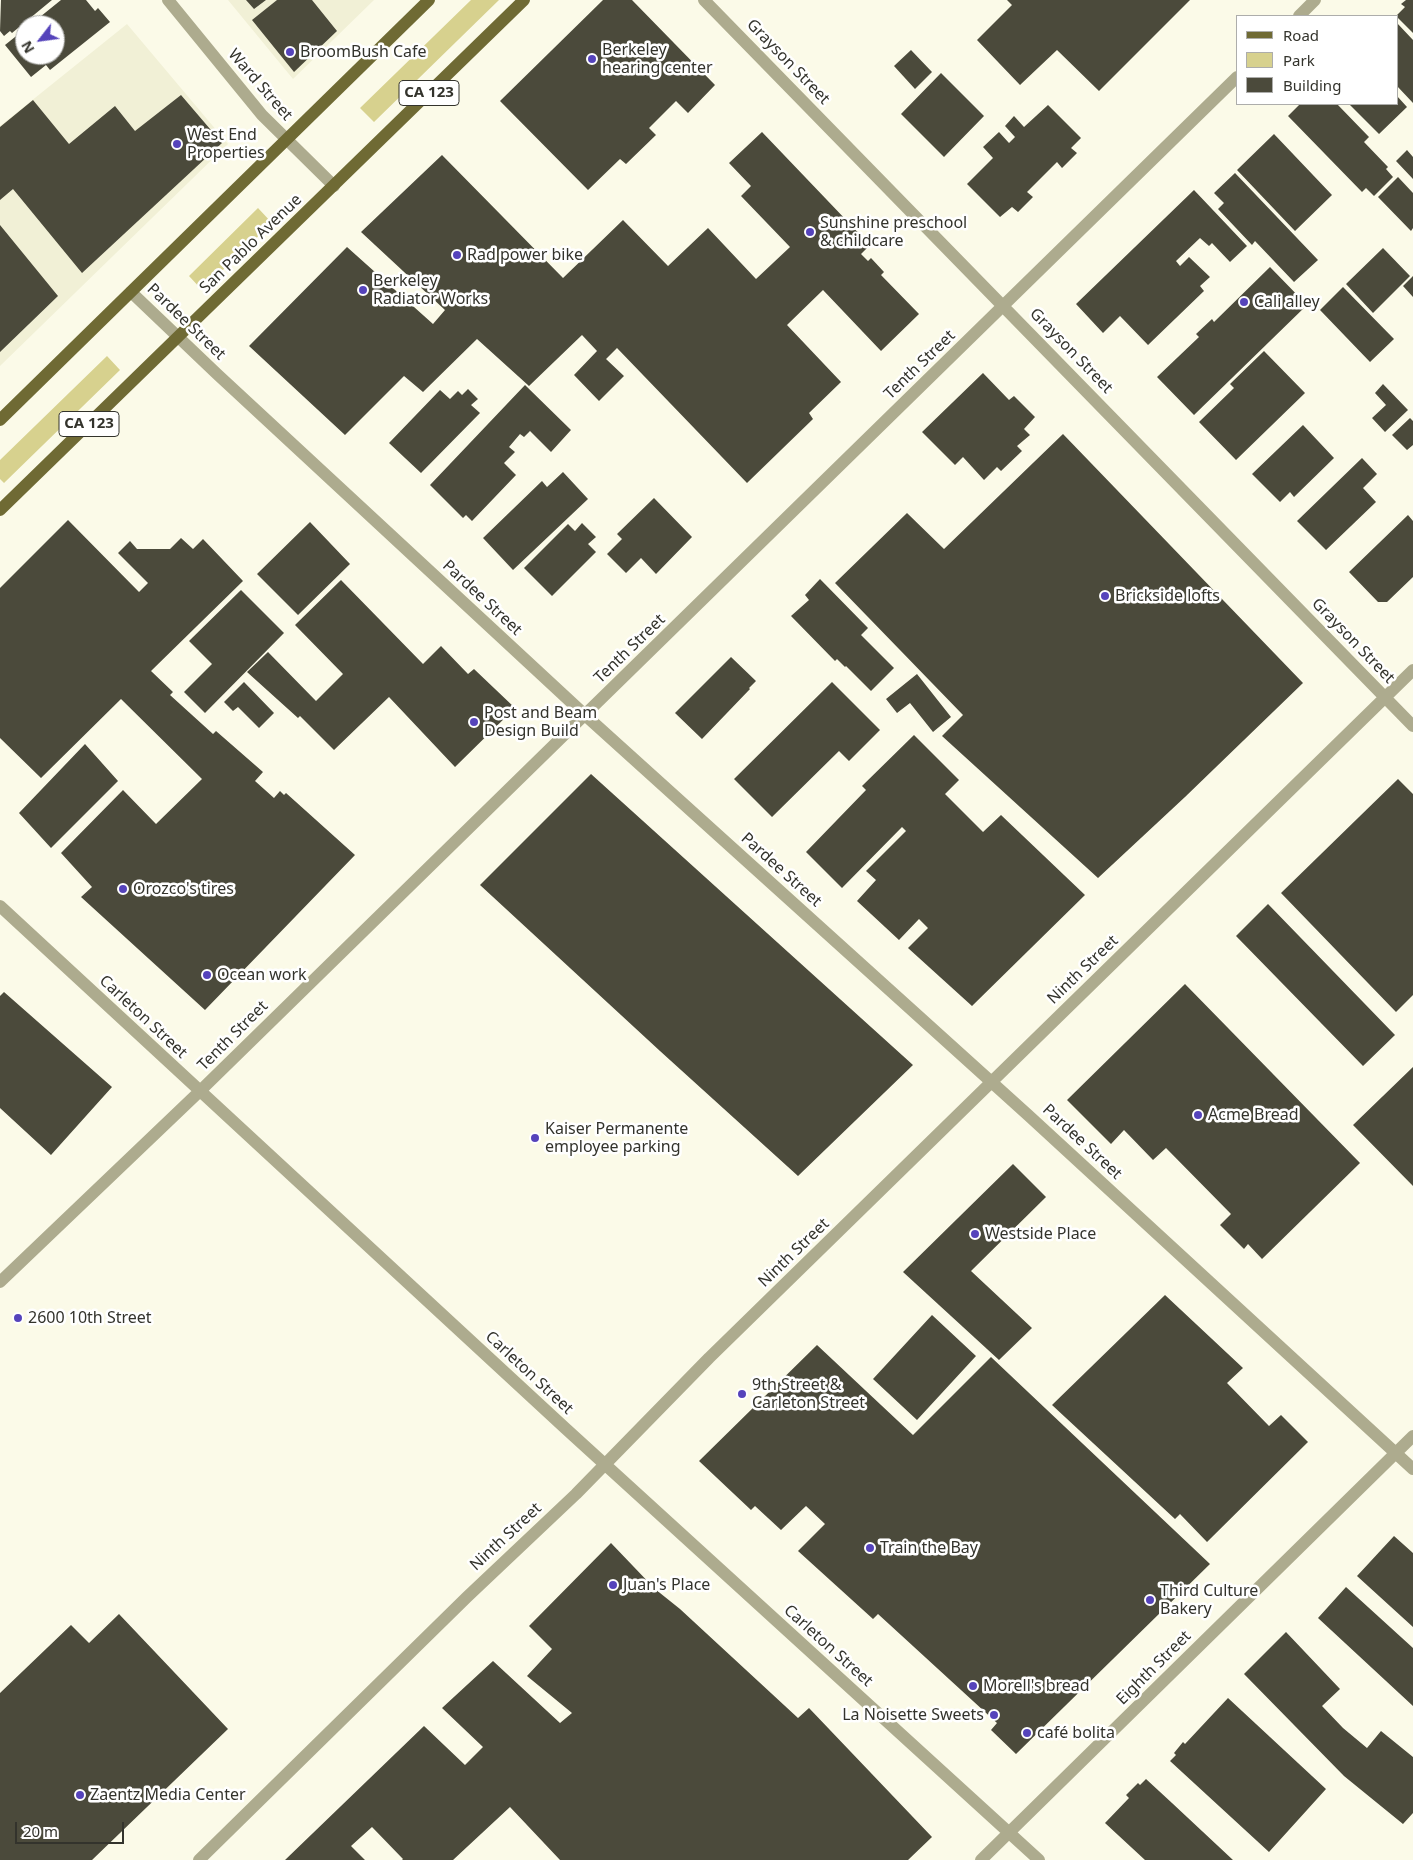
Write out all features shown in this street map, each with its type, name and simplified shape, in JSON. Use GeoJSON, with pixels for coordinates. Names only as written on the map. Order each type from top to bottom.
{"type":"FeatureCollection","features":[{"type":"Feature","properties":{"kind":"main road"},"geometry":{"type":"LineString","coordinates":[[0,420],[429,0]]}},
{"type":"Feature","properties":{"kind":"main road","name":"San Pablo Avenue"},"geometry":{"type":"LineString","coordinates":[[0,510],[524,0]]}},
{"type":"Feature","properties":{"kind":"street","name":"Ward Street"},"geometry":{"type":"LineString","coordinates":[[168,0],[254,105],[334,186]]}},
{"type":"Feature","properties":{"kind":"street","name":"Grayson Street"},"geometry":{"type":"LineString","coordinates":[[704,0],[1004,305],[1413,726]]}},
{"type":"Feature","properties":{"kind":"street"},"geometry":{"type":"LineString","coordinates":[[1300,15],[1315,0]]}},
{"type":"Feature","properties":{"kind":"street","name":"Tenth Street"},"geometry":{"type":"LineString","coordinates":[[0,1282],[200,1091],[585,716],[1236,78]]}},
{"type":"Feature","properties":{"kind":"street","name":"Pardee Street"},"geometry":{"type":"LineString","coordinates":[[131,292],[178,338],[585,716],[992,1082],[1413,1469]]}},
{"type":"Feature","properties":{"kind":"street","name":"Ninth Street"},"geometry":{"type":"LineString","coordinates":[[199,1860],[467,1597],[576,1494],[709,1358],[1413,670]]}},
{"type":"Feature","properties":{"kind":"street","name":"Carleton Street"},"geometry":{"type":"LineString","coordinates":[[0,906],[605,1464],[1039,1860]]}},
{"type":"Feature","properties":{"kind":"street","name":"Eighth Street"},"geometry":{"type":"LineString","coordinates":[[981,1860],[1413,1436]]}},
{"type":"Feature","properties":{"kind":"shaded area"},"geometry":{"type":"Polygon","coordinates":[[[228,0],[374,0],[293,79],[228,0]]]}},
{"type":"Feature","properties":{"kind":"shaded area"},"geometry":{"type":"Polygon","coordinates":[[[127,24],[228,144],[0,366],[0,126],[127,24]]]}},
{"type":"Feature","properties":{"kind":"green space"},"geometry":{"type":"Polygon","coordinates":[[[471,0],[499,0],[374,122],[360,108],[471,0]]]}},
{"type":"Feature","properties":{"kind":"green space"},"geometry":{"type":"Polygon","coordinates":[[[258,208],[272,223],[202,290],[189,276],[258,208]]]}},
{"type":"Feature","properties":{"kind":"green space"},"geometry":{"type":"Polygon","coordinates":[[[107,356],[120,370],[4,483],[0,479],[0,460],[107,356]]]}},
{"type":"Feature","properties":{"kind":"building"},"geometry":{"type":"Polygon","coordinates":[[[1,0],[52,0],[34,15],[15,15],[15,31],[12,33],[10,31],[4,36],[0,31],[1,0]]]}},
{"type":"Feature","properties":{"kind":"building"},"geometry":{"type":"Polygon","coordinates":[[[61,0],[86,0],[95,11],[98,8],[110,22],[65,58],[65,15],[42,15],[61,0]]]}},
{"type":"Feature","properties":{"kind":"building"},"geometry":{"type":"Polygon","coordinates":[[[246,0],[266,0],[254,9],[246,0]]]}},
{"type":"Feature","properties":{"kind":"building"},"geometry":{"type":"Polygon","coordinates":[[[277,0],[312,0],[337,31],[294,72],[252,20],[277,0]]]}},
{"type":"Feature","properties":{"kind":"building"},"geometry":{"type":"Polygon","coordinates":[[[603,0],[632,0],[715,85],[688,113],[676,101],[649,128],[656,135],[626,164],[620,159],[588,190],[500,101],[603,0]]]}},
{"type":"Feature","properties":{"kind":"building"},"geometry":{"type":"Polygon","coordinates":[[[1007,0],[1190,0],[1099,91],[1057,50],[1020,85],[977,40],[1012,5],[1007,0]]]}},
{"type":"Feature","properties":{"kind":"building"},"geometry":{"type":"Polygon","coordinates":[[[1406,0],[1413,0],[1413,33],[1398,18],[1397,15],[1405,7],[1401,4],[1406,0]]]}},
{"type":"Feature","properties":{"kind":"building"},"geometry":{"type":"Polygon","coordinates":[[[1398,24],[1413,40],[1413,103],[1398,87],[1398,24]]]}},
{"type":"Feature","properties":{"kind":"building"},"geometry":{"type":"Polygon","coordinates":[[[15,37],[15,57],[5,45],[15,37]]]}},
{"type":"Feature","properties":{"kind":"building"},"geometry":{"type":"Polygon","coordinates":[[[911,50],[932,72],[915,89],[894,66],[911,50]]]}},
{"type":"Feature","properties":{"kind":"building"},"geometry":{"type":"Polygon","coordinates":[[[21,65],[46,65],[31,77],[21,65]]]}},
{"type":"Feature","properties":{"kind":"building"},"geometry":{"type":"Polygon","coordinates":[[[46,65],[56,65],[50,70],[46,65]]]}},
{"type":"Feature","properties":{"kind":"building"},"geometry":{"type":"Polygon","coordinates":[[[941,73],[984,116],[944,157],[901,114],[941,73]]]}},
{"type":"Feature","properties":{"kind":"building"},"geometry":{"type":"Polygon","coordinates":[[[181,95],[222,143],[82,273],[13,189],[0,200],[0,127],[33,100],[69,144],[115,106],[135,131],[181,95]]]}},
{"type":"Feature","properties":{"kind":"building"},"geometry":{"type":"Polygon","coordinates":[[[1398,97],[1407,107],[1379,134],[1350,105],[1398,105],[1398,97]]]}},
{"type":"Feature","properties":{"kind":"building"},"geometry":{"type":"Polygon","coordinates":[[[1048,105],[1081,138],[1071,148],[1077,153],[1062,168],[1057,162],[1027,192],[1033,197],[1018,212],[1012,207],[1000,217],[967,184],[993,158],[983,147],[999,132],[1009,143],[1015,137],[1005,126],[1014,116],[1024,127],[1048,105]]]}},
{"type":"Feature","properties":{"kind":"building"},"geometry":{"type":"Polygon","coordinates":[[[1299,105],[1338,105],[1369,137],[1364,142],[1388,167],[1386,169],[1393,177],[1374,196],[1366,188],[1362,192],[1288,116],[1299,105]]]}},
{"type":"Feature","properties":{"kind":"building"},"geometry":{"type":"Polygon","coordinates":[[[762,132],[870,245],[861,254],[868,261],[871,258],[884,272],[881,275],[919,314],[881,351],[823,290],[787,325],[841,382],[809,413],[813,419],[747,483],[617,348],[606,359],[624,376],[599,401],[574,375],[597,351],[582,335],[529,386],[477,339],[423,392],[404,376],[345,435],[249,346],[347,247],[433,324],[445,310],[361,232],[442,155],[563,278],[623,220],[668,266],[708,228],[756,279],[790,247],[741,196],[751,186],[729,163],[762,132]]]}},
{"type":"Feature","properties":{"kind":"building"},"geometry":{"type":"Polygon","coordinates":[[[1274,134],[1332,195],[1295,231],[1237,170],[1274,134]]]}},
{"type":"Feature","properties":{"kind":"building"},"geometry":{"type":"Polygon","coordinates":[[[1407,150],[1413,157],[1413,179],[1396,161],[1407,150]]]}},
{"type":"Feature","properties":{"kind":"building"},"geometry":{"type":"Polygon","coordinates":[[[1235,173],[1318,260],[1294,282],[1255,241],[1252,245],[1218,209],[1224,203],[1214,193],[1235,173]]]}},
{"type":"Feature","properties":{"kind":"building"},"geometry":{"type":"Polygon","coordinates":[[[1398,177],[1413,193],[1413,228],[1411,231],[1378,197],[1398,177]]]}},
{"type":"Feature","properties":{"kind":"building"},"geometry":{"type":"Polygon","coordinates":[[[1194,190],[1247,246],[1230,262],[1212,243],[1209,246],[1200,238],[1176,261],[1180,266],[1189,257],[1210,277],[1200,286],[1204,291],[1148,345],[1120,316],[1103,333],[1076,304],[1194,190]]]}},
{"type":"Feature","properties":{"kind":"building"},"geometry":{"type":"Polygon","coordinates":[[[0,225],[58,296],[0,352],[0,225]]]}},
{"type":"Feature","properties":{"kind":"building"},"geometry":{"type":"Polygon","coordinates":[[[1383,248],[1410,276],[1373,313],[1346,284],[1383,248]]]}},
{"type":"Feature","properties":{"kind":"building"},"geometry":{"type":"Polygon","coordinates":[[[1270,267],[1307,305],[1194,415],[1157,377],[1199,337],[1196,334],[1212,319],[1214,322],[1270,267]]]}},
{"type":"Feature","properties":{"kind":"building"},"geometry":{"type":"Polygon","coordinates":[[[1413,276],[1413,297],[1403,286],[1413,276]]]}},
{"type":"Feature","properties":{"kind":"building"},"geometry":{"type":"Polygon","coordinates":[[[1343,287],[1394,339],[1370,362],[1320,310],[1343,287]]]}},
{"type":"Feature","properties":{"kind":"building"},"geometry":{"type":"Polygon","coordinates":[[[1264,351],[1305,393],[1236,460],[1199,422],[1234,388],[1230,384],[1264,351]]]}},
{"type":"Feature","properties":{"kind":"building"},"geometry":{"type":"Polygon","coordinates":[[[983,373],[1009,400],[1014,396],[1035,417],[1024,429],[1030,435],[1017,446],[1022,451],[1001,471],[997,467],[984,480],[963,457],[955,465],[922,432],[983,373]]]}},
{"type":"Feature","properties":{"kind":"building"},"geometry":{"type":"Polygon","coordinates":[[[1383,384],[1408,410],[1385,432],[1372,418],[1386,405],[1375,393],[1383,384]]]}},
{"type":"Feature","properties":{"kind":"building"},"geometry":{"type":"Polygon","coordinates":[[[525,385],[571,430],[551,452],[530,431],[524,437],[520,434],[509,447],[515,452],[504,463],[516,475],[472,521],[466,515],[463,518],[430,485],[525,385]]]}},
{"type":"Feature","properties":{"kind":"building"},"geometry":{"type":"Polygon","coordinates":[[[468,389],[478,399],[471,405],[480,413],[421,473],[389,443],[440,390],[450,399],[458,391],[462,395],[468,389]]]}},
{"type":"Feature","properties":{"kind":"building"},"geometry":{"type":"Polygon","coordinates":[[[1410,418],[1413,421],[1413,445],[1407,450],[1392,435],[1410,418]]]}},
{"type":"Feature","properties":{"kind":"building"},"geometry":{"type":"Polygon","coordinates":[[[1303,425],[1334,458],[1294,497],[1290,492],[1280,502],[1252,474],[1303,425]]]}},
{"type":"Feature","properties":{"kind":"building"},"geometry":{"type":"Polygon","coordinates":[[[1063,434],[1303,683],[1098,878],[942,736],[963,715],[835,583],[907,513],[944,549],[1063,434]]]}},
{"type":"Feature","properties":{"kind":"building"},"geometry":{"type":"Polygon","coordinates":[[[1362,458],[1377,474],[1363,488],[1376,502],[1326,550],[1297,521],[1362,458]]]}},
{"type":"Feature","properties":{"kind":"building"},"geometry":{"type":"Polygon","coordinates":[[[563,472],[588,499],[513,570],[483,538],[542,481],[547,487],[563,472]]]}},
{"type":"Feature","properties":{"kind":"building"},"geometry":{"type":"Polygon","coordinates":[[[654,498],[692,537],[656,574],[641,558],[626,573],[607,554],[622,539],[617,534],[654,498]]]}},
{"type":"Feature","properties":{"kind":"building"},"geometry":{"type":"Polygon","coordinates":[[[1408,515],[1413,521],[1413,577],[1387,602],[1378,602],[1349,572],[1408,515]]]}},
{"type":"Feature","properties":{"kind":"building"},"geometry":{"type":"Polygon","coordinates":[[[68,520],[139,592],[148,583],[118,553],[130,541],[137,549],[170,549],[181,538],[193,549],[203,539],[243,581],[151,671],[173,692],[170,695],[213,734],[216,731],[263,772],[255,781],[274,798],[280,791],[284,795],[286,793],[355,855],[205,1010],[81,897],[92,887],[61,853],[123,790],[156,824],[202,779],[121,699],[41,778],[0,738],[0,588],[68,520]]]}},
{"type":"Feature","properties":{"kind":"building"},"geometry":{"type":"Polygon","coordinates":[[[310,522],[350,564],[298,615],[257,574],[310,522]]]}},
{"type":"Feature","properties":{"kind":"building"},"geometry":{"type":"Polygon","coordinates":[[[582,523],[596,537],[588,544],[596,552],[552,596],[524,568],[568,524],[575,531],[582,523]]]}},
{"type":"Feature","properties":{"kind":"building"},"geometry":{"type":"Polygon","coordinates":[[[820,579],[868,628],[861,635],[894,668],[871,691],[846,666],[837,659],[835,661],[791,616],[809,600],[805,595],[820,579]]]}},
{"type":"Feature","properties":{"kind":"building"},"geometry":{"type":"Polygon","coordinates":[[[341,580],[423,664],[441,646],[468,674],[474,669],[515,708],[455,767],[389,697],[334,750],[300,716],[298,718],[247,672],[268,652],[316,701],[343,674],[295,625],[341,580]]]}},
{"type":"Feature","properties":{"kind":"building"},"geometry":{"type":"Polygon","coordinates":[[[241,590],[284,633],[205,713],[184,692],[212,664],[189,641],[241,590]]]}},
{"type":"Feature","properties":{"kind":"building"},"geometry":{"type":"Polygon","coordinates":[[[731,657],[756,681],[702,739],[675,713],[731,657]]]}},
{"type":"Feature","properties":{"kind":"building"},"geometry":{"type":"Polygon","coordinates":[[[917,674],[951,717],[933,732],[910,703],[897,713],[886,699],[917,674]]]}},
{"type":"Feature","properties":{"kind":"building"},"geometry":{"type":"Polygon","coordinates":[[[244,682],[274,713],[259,728],[238,707],[233,711],[224,702],[244,682]]]}},
{"type":"Feature","properties":{"kind":"building"},"geometry":{"type":"Polygon","coordinates":[[[832,682],[880,730],[849,761],[839,751],[772,817],[734,779],[832,682]]]}},
{"type":"Feature","properties":{"kind":"building"},"geometry":{"type":"Polygon","coordinates":[[[914,735],[959,780],[945,794],[983,832],[1001,815],[1085,895],[972,1006],[908,948],[928,928],[919,919],[899,940],[857,901],[876,880],[866,871],[906,831],[902,827],[842,888],[806,852],[866,790],[862,786],[914,735]]]}},
{"type":"Feature","properties":{"kind":"building"},"geometry":{"type":"Polygon","coordinates":[[[85,744],[118,781],[51,848],[19,813],[85,744]]]}},
{"type":"Feature","properties":{"kind":"building"},"geometry":{"type":"Polygon","coordinates":[[[591,774],[913,1065],[798,1176],[480,885],[591,774]]]}},
{"type":"Feature","properties":{"kind":"building"},"geometry":{"type":"Polygon","coordinates":[[[1398,779],[1413,794],[1413,995],[1396,1012],[1281,893],[1398,779]]]}},
{"type":"Feature","properties":{"kind":"building"},"geometry":{"type":"Polygon","coordinates":[[[1268,904],[1395,1035],[1363,1066],[1236,936],[1268,904]]]}},
{"type":"Feature","properties":{"kind":"building","name":"Acme Bread"},"geometry":{"type":"Polygon","coordinates":[[[1185,984],[1360,1163],[1262,1259],[1248,1244],[1244,1249],[1220,1225],[1231,1214],[1166,1148],[1153,1160],[1124,1130],[1111,1144],[1067,1100],[1185,984]]]}},
{"type":"Feature","properties":{"kind":"building"},"geometry":{"type":"Polygon","coordinates":[[[4,992],[112,1087],[51,1155],[0,1108],[0,996],[4,992]]]}},
{"type":"Feature","properties":{"kind":"building"},"geometry":{"type":"Polygon","coordinates":[[[1413,1067],[1413,1186],[1353,1125],[1413,1067]]]}},
{"type":"Feature","properties":{"kind":"building","name":"Westside Place"},"geometry":{"type":"Polygon","coordinates":[[[1013,1164],[1046,1197],[971,1271],[1032,1328],[999,1360],[903,1272],[1013,1164]]]}},
{"type":"Feature","properties":{"kind":"building"},"geometry":{"type":"Polygon","coordinates":[[[1165,1295],[1243,1368],[1227,1383],[1269,1426],[1281,1415],[1308,1442],[1207,1542],[1180,1514],[1175,1519],[1052,1405],[1165,1295]]]}},
{"type":"Feature","properties":{"kind":"building"},"geometry":{"type":"Polygon","coordinates":[[[932,1315],[976,1356],[917,1420],[873,1379],[932,1315]]]}},
{"type":"Feature","properties":{"kind":"building"},"geometry":{"type":"Polygon","coordinates":[[[817,1345],[913,1435],[991,1357],[1210,1564],[1016,1754],[991,1730],[997,1723],[878,1614],[873,1619],[798,1551],[825,1524],[806,1506],[781,1530],[755,1506],[751,1510],[699,1461],[817,1345]]]}},
{"type":"Feature","properties":{"kind":"building"},"geometry":{"type":"Polygon","coordinates":[[[1394,1536],[1413,1553],[1413,1627],[1357,1576],[1394,1536]]]}},
{"type":"Feature","properties":{"kind":"building"},"geometry":{"type":"Polygon","coordinates":[[[611,1543],[655,1589],[680,1609],[798,1718],[809,1708],[932,1837],[908,1860],[560,1860],[510,1807],[453,1860],[402,1860],[372,1827],[351,1846],[365,1860],[285,1860],[424,1726],[465,1765],[483,1747],[442,1708],[493,1661],[560,1723],[572,1713],[527,1676],[552,1649],[529,1626],[611,1543]]]}},
{"type":"Feature","properties":{"kind":"building"},"geometry":{"type":"Polygon","coordinates":[[[1346,1587],[1413,1648],[1413,1706],[1318,1618],[1346,1587]]]}},
{"type":"Feature","properties":{"kind":"building","name":"Zaentz Media Center"},"geometry":{"type":"Polygon","coordinates":[[[119,1614],[228,1729],[92,1860],[0,1860],[0,1693],[71,1625],[89,1643],[119,1614]]]}},
{"type":"Feature","properties":{"kind":"building"},"geometry":{"type":"Polygon","coordinates":[[[1286,1632],[1340,1689],[1322,1706],[1343,1728],[1367,1748],[1381,1731],[1413,1757],[1413,1813],[1403,1824],[1344,1776],[1244,1674],[1286,1632]]]}},
{"type":"Feature","properties":{"kind":"building"},"geometry":{"type":"Polygon","coordinates":[[[1228,1698],[1326,1789],[1269,1852],[1170,1761],[1176,1755],[1174,1753],[1183,1742],[1185,1744],[1228,1698]]]}},
{"type":"Feature","properties":{"kind":"building"},"geometry":{"type":"Polygon","coordinates":[[[1146,1779],[1233,1860],[1145,1860],[1105,1823],[1129,1798],[1126,1795],[1138,1783],[1140,1785],[1146,1779]]]}},
{"type":"Feature","properties":{"kind":"place","name":"BroomBush Cafe"},"geometry":{"type":"Point","coordinates":[290,52]}},
{"type":"Feature","properties":{"kind":"place","name":"Berkeley hearing center"},"geometry":{"type":"Point","coordinates":[592,59]}},
{"type":"Feature","properties":{"kind":"place","name":"West End Properties"},"geometry":{"type":"Point","coordinates":[177,144]}},
{"type":"Feature","properties":{"kind":"place","name":"Sunshine preschool & childcare"},"geometry":{"type":"Point","coordinates":[810,232]}},
{"type":"Feature","properties":{"kind":"place","name":"Rad power bike"},"geometry":{"type":"Point","coordinates":[457,255]}},
{"type":"Feature","properties":{"kind":"place","name":"Berkeley Radiator Works"},"geometry":{"type":"Point","coordinates":[363,290]}},
{"type":"Feature","properties":{"kind":"place","name":"Cali alley"},"geometry":{"type":"Point","coordinates":[1244,302]}},
{"type":"Feature","properties":{"kind":"place","name":"Brickside lofts"},"geometry":{"type":"Point","coordinates":[1105,596]}},
{"type":"Feature","properties":{"kind":"place","name":"Post and Beam Design Build"},"geometry":{"type":"Point","coordinates":[474,722]}},
{"type":"Feature","properties":{"kind":"place","name":"Orozco's tires"},"geometry":{"type":"Point","coordinates":[123,889]}},
{"type":"Feature","properties":{"kind":"place","name":"Ocean work"},"geometry":{"type":"Point","coordinates":[207,975]}},
{"type":"Feature","properties":{"kind":"place","name":"Acme Bread"},"geometry":{"type":"Point","coordinates":[1198,1115]}},
{"type":"Feature","properties":{"kind":"place","name":"Kaiser Permanente employee parking"},"geometry":{"type":"Point","coordinates":[535,1138]}},
{"type":"Feature","properties":{"kind":"place","name":"Westside Place"},"geometry":{"type":"Point","coordinates":[975,1234]}},
{"type":"Feature","properties":{"kind":"place","name":"2600 10th Street"},"geometry":{"type":"Point","coordinates":[18,1318]}},
{"type":"Feature","properties":{"kind":"place","name":"9th Street & Carleton Street"},"geometry":{"type":"Point","coordinates":[742,1394]}},
{"type":"Feature","properties":{"kind":"place","name":"Train the Bay"},"geometry":{"type":"Point","coordinates":[870,1548]}},
{"type":"Feature","properties":{"kind":"place","name":"Juan's Place"},"geometry":{"type":"Point","coordinates":[613,1585]}},
{"type":"Feature","properties":{"kind":"place","name":"Third Culture Bakery"},"geometry":{"type":"Point","coordinates":[1150,1600]}},
{"type":"Feature","properties":{"kind":"place","name":"Morell's bread"},"geometry":{"type":"Point","coordinates":[973,1686]}},
{"type":"Feature","properties":{"kind":"place","name":"La Noisette Sweets"},"geometry":{"type":"Point","coordinates":[994,1715]}},
{"type":"Feature","properties":{"kind":"place","name":"café bolita"},"geometry":{"type":"Point","coordinates":[1027,1733]}},
{"type":"Feature","properties":{"kind":"place","name":"Zaentz Media Center"},"geometry":{"type":"Point","coordinates":[80,1795]}}]}
